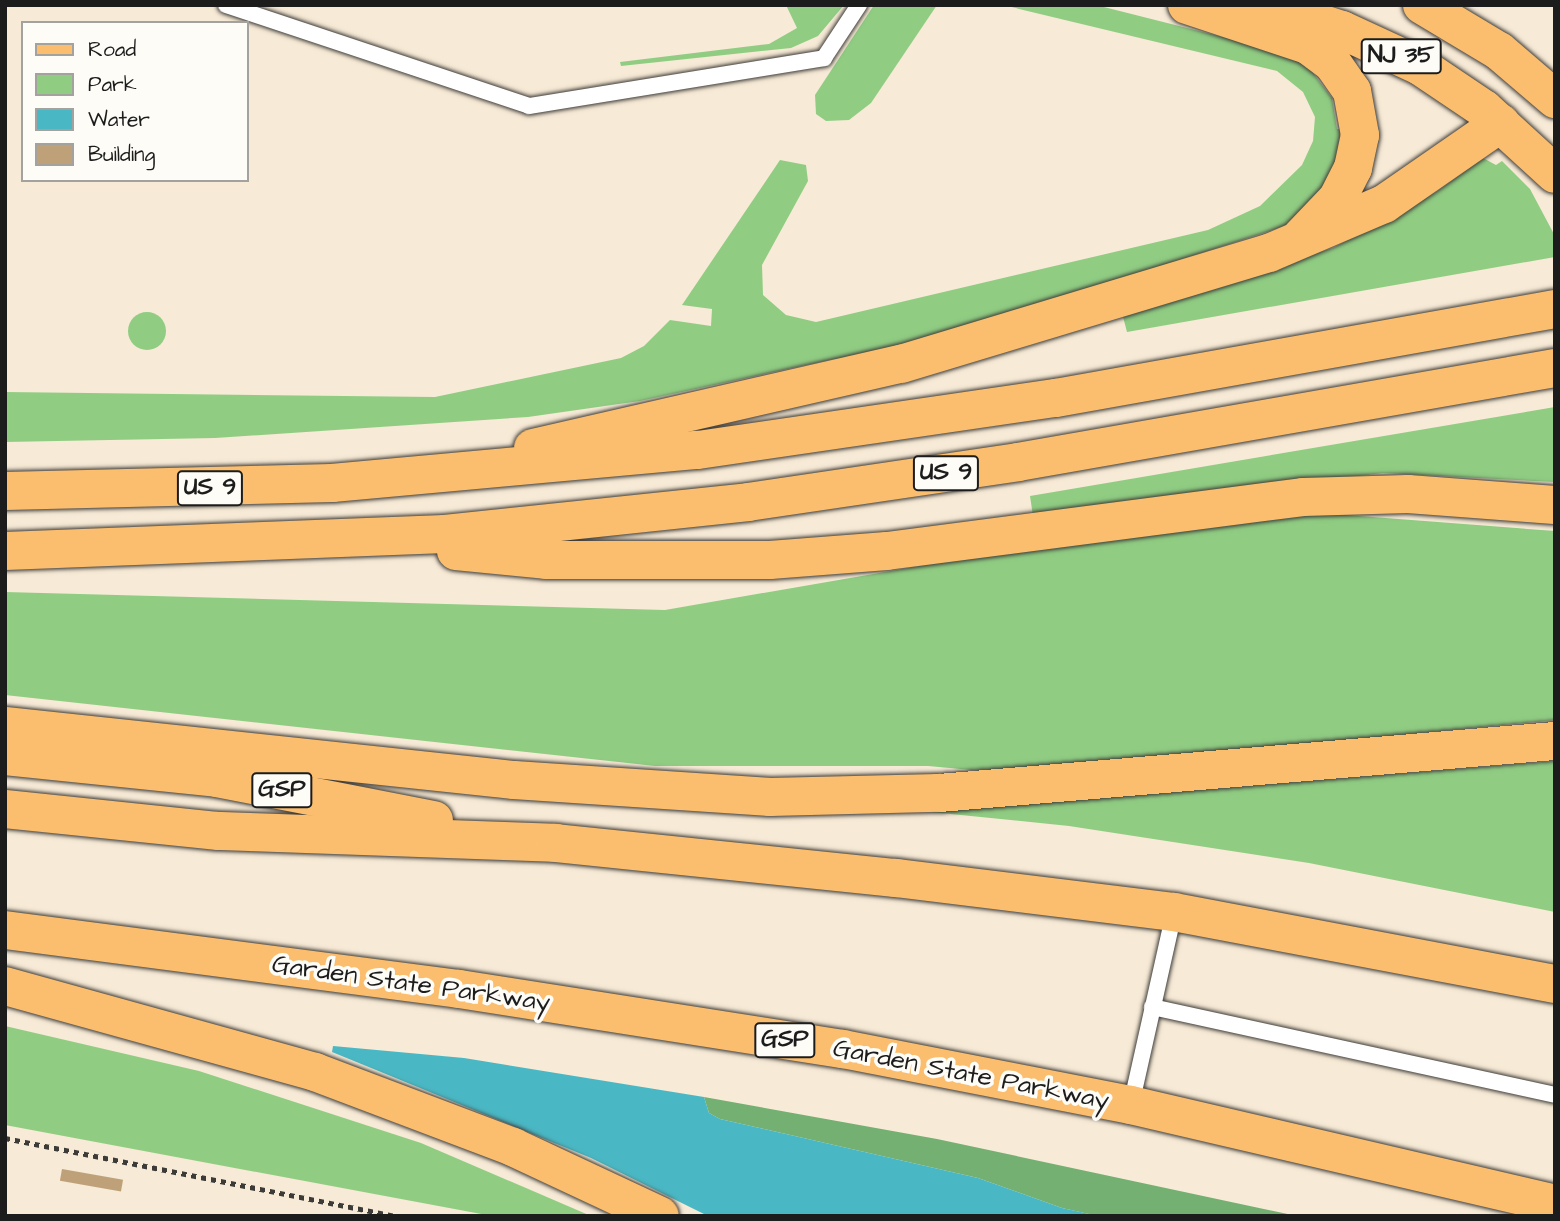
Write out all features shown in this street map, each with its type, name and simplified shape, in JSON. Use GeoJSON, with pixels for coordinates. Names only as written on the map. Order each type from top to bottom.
{"type":"FeatureCollection","features":[{"type":"Feature","properties":{"kind":"main road"},"geometry":{"type":"LineString","coordinates":[[1187,5],[1308,44],[1333,64],[1352,90],[1360,135],[1353,167],[1328,211],[1291,246]]}},
{"type":"Feature","properties":{"kind":"main road","name":"NJ 35"},"geometry":{"type":"LineString","coordinates":[[1264,5],[1396,54],[1454,88],[1501,123],[1555,174]]}},
{"type":"Feature","properties":{"kind":"main road"},"geometry":{"type":"LineString","coordinates":[[415,478],[901,364],[1291,246],[1384,204],[1501,123],[1552,96],[1499,51],[1422,5]]}},
{"type":"Feature","properties":{"kind":"main road"},"geometry":{"type":"LineString","coordinates":[[1484,322],[1555,293]]}},
{"type":"Feature","properties":{"kind":"main road","name":"US 9"},"geometry":{"type":"LineString","coordinates":[[5,491],[175,490],[415,478],[685,452],[872,426],[1555,309]]}},
{"type":"Feature","properties":{"kind":"main road","name":"US 9"},"geometry":{"type":"LineString","coordinates":[[5,551],[345,540],[544,526],[839,490],[1548,369]]}},
{"type":"Feature","properties":{"kind":"main road"},"geometry":{"type":"LineString","coordinates":[[345,540],[546,560],[770,560],[887,551],[1303,497],[1408,494],[1555,505]]}},
{"type":"Feature","properties":{"kind":"main road"},"geometry":{"type":"LineString","coordinates":[[5,726],[514,780],[770,797],[952,792],[1555,741]]}},
{"type":"Feature","properties":{"kind":"main road","name":"GSP"},"geometry":{"type":"LineString","coordinates":[[5,756],[217,778],[556,843]]}},
{"type":"Feature","properties":{"kind":"main road","name":"GSP"},"geometry":{"type":"LineString","coordinates":[[5,809],[219,831],[556,843],[1174,912],[1375,946],[1555,984]]}},
{"type":"Feature","properties":{"kind":"main road","name":"Garden State Parkway"},"geometry":{"type":"LineString","coordinates":[[5,930],[666,1020],[1130,1105],[1555,1204]]}},
{"type":"Feature","properties":{"kind":"main road"},"geometry":{"type":"LineString","coordinates":[[5,986],[315,1072],[513,1147],[660,1216]]}},
{"type":"Feature","properties":{"kind":"lane"},"geometry":{"type":"LineString","coordinates":[[226,5],[529,106],[824,58],[859,5]]}},
{"type":"Feature","properties":{"kind":"lane"},"geometry":{"type":"LineString","coordinates":[[1130,1105],[1174,912]]}},
{"type":"Feature","properties":{"kind":"lane"},"geometry":{"type":"LineString","coordinates":[[1152,1007],[1555,1095]]}},
{"type":"Feature","properties":{"kind":"path"},"geometry":{"type":"LineString","coordinates":[[5,1138],[395,1216]]}},
{"type":"Feature","properties":{"kind":"green space"},"geometry":{"type":"Polygon","coordinates":[[[786,5],[844,5],[818,36],[791,48],[621,66],[620,62],[769,44],[797,28],[786,5]]]}},
{"type":"Feature","properties":{"kind":"green space"},"geometry":{"type":"Polygon","coordinates":[[[874,5],[937,5],[871,103],[849,120],[826,121],[816,114],[815,95],[874,5]]]}},
{"type":"Feature","properties":{"kind":"green space"},"geometry":{"type":"Polygon","coordinates":[[[1003,5],[1096,5],[1286,53],[1310,69],[1332,98],[1337,129],[1344,129],[1338,170],[1288,225],[876,358],[834,359],[640,401],[528,417],[215,438],[5,442],[5,392],[435,397],[621,358],[644,346],[670,320],[711,326],[712,309],[682,305],[780,160],[806,165],[808,181],[762,265],[763,295],[786,315],[816,322],[1208,230],[1260,206],[1302,165],[1313,141],[1315,117],[1303,92],[1277,71],[1003,5]]]}},
{"type":"Feature","properties":{"kind":"green space"},"geometry":{"type":"Polygon","coordinates":[[[1483,158],[1496,165],[1502,161],[1530,189],[1555,236],[1555,257],[1127,332],[1122,313],[1333,248],[1436,192],[1483,158]]]}},
{"type":"Feature","properties":{"kind":"green space"},"geometry":{"type":"Polygon","coordinates":[[[147,312],[161,317],[166,331],[161,345],[147,350],[133,345],[128,331],[133,317],[147,312]]]}},
{"type":"Feature","properties":{"kind":"green space"},"geometry":{"type":"Polygon","coordinates":[[[1555,407],[1555,482],[1383,473],[1033,516],[1030,496],[1555,407]]]}},
{"type":"Feature","properties":{"kind":"green space"},"geometry":{"type":"Polygon","coordinates":[[[1275,515],[1346,515],[1555,531],[1555,720],[1004,773],[928,766],[655,766],[5,695],[5,592],[665,610],[1058,542],[1275,515]]]}},
{"type":"Feature","properties":{"kind":"green space"},"geometry":{"type":"Polygon","coordinates":[[[1555,761],[1555,912],[1309,863],[1069,826],[931,812],[1555,761]]]}},
{"type":"Feature","properties":{"kind":"green space"},"geometry":{"type":"Polygon","coordinates":[[[5,1026],[199,1071],[421,1143],[591,1216],[492,1216],[5,1125],[5,1026]]]}},
{"type":"Feature","properties":{"kind":"green space"},"geometry":{"type":"Polygon","coordinates":[[[704,1097],[937,1139],[1297,1216],[1098,1216],[1062,1208],[978,1178],[720,1119],[709,1113],[704,1097]]]}},
{"type":"Feature","properties":{"kind":"water"},"geometry":{"type":"Polygon","coordinates":[[[333,1046],[464,1058],[704,1097],[709,1113],[720,1119],[978,1178],[1062,1208],[1099,1216],[708,1216],[591,1158],[332,1052],[333,1046]]]}},
{"type":"Feature","properties":{"kind":"building"},"geometry":{"type":"Polygon","coordinates":[[[62,1169],[123,1180],[121,1192],[60,1181],[62,1169]]]}}]}
